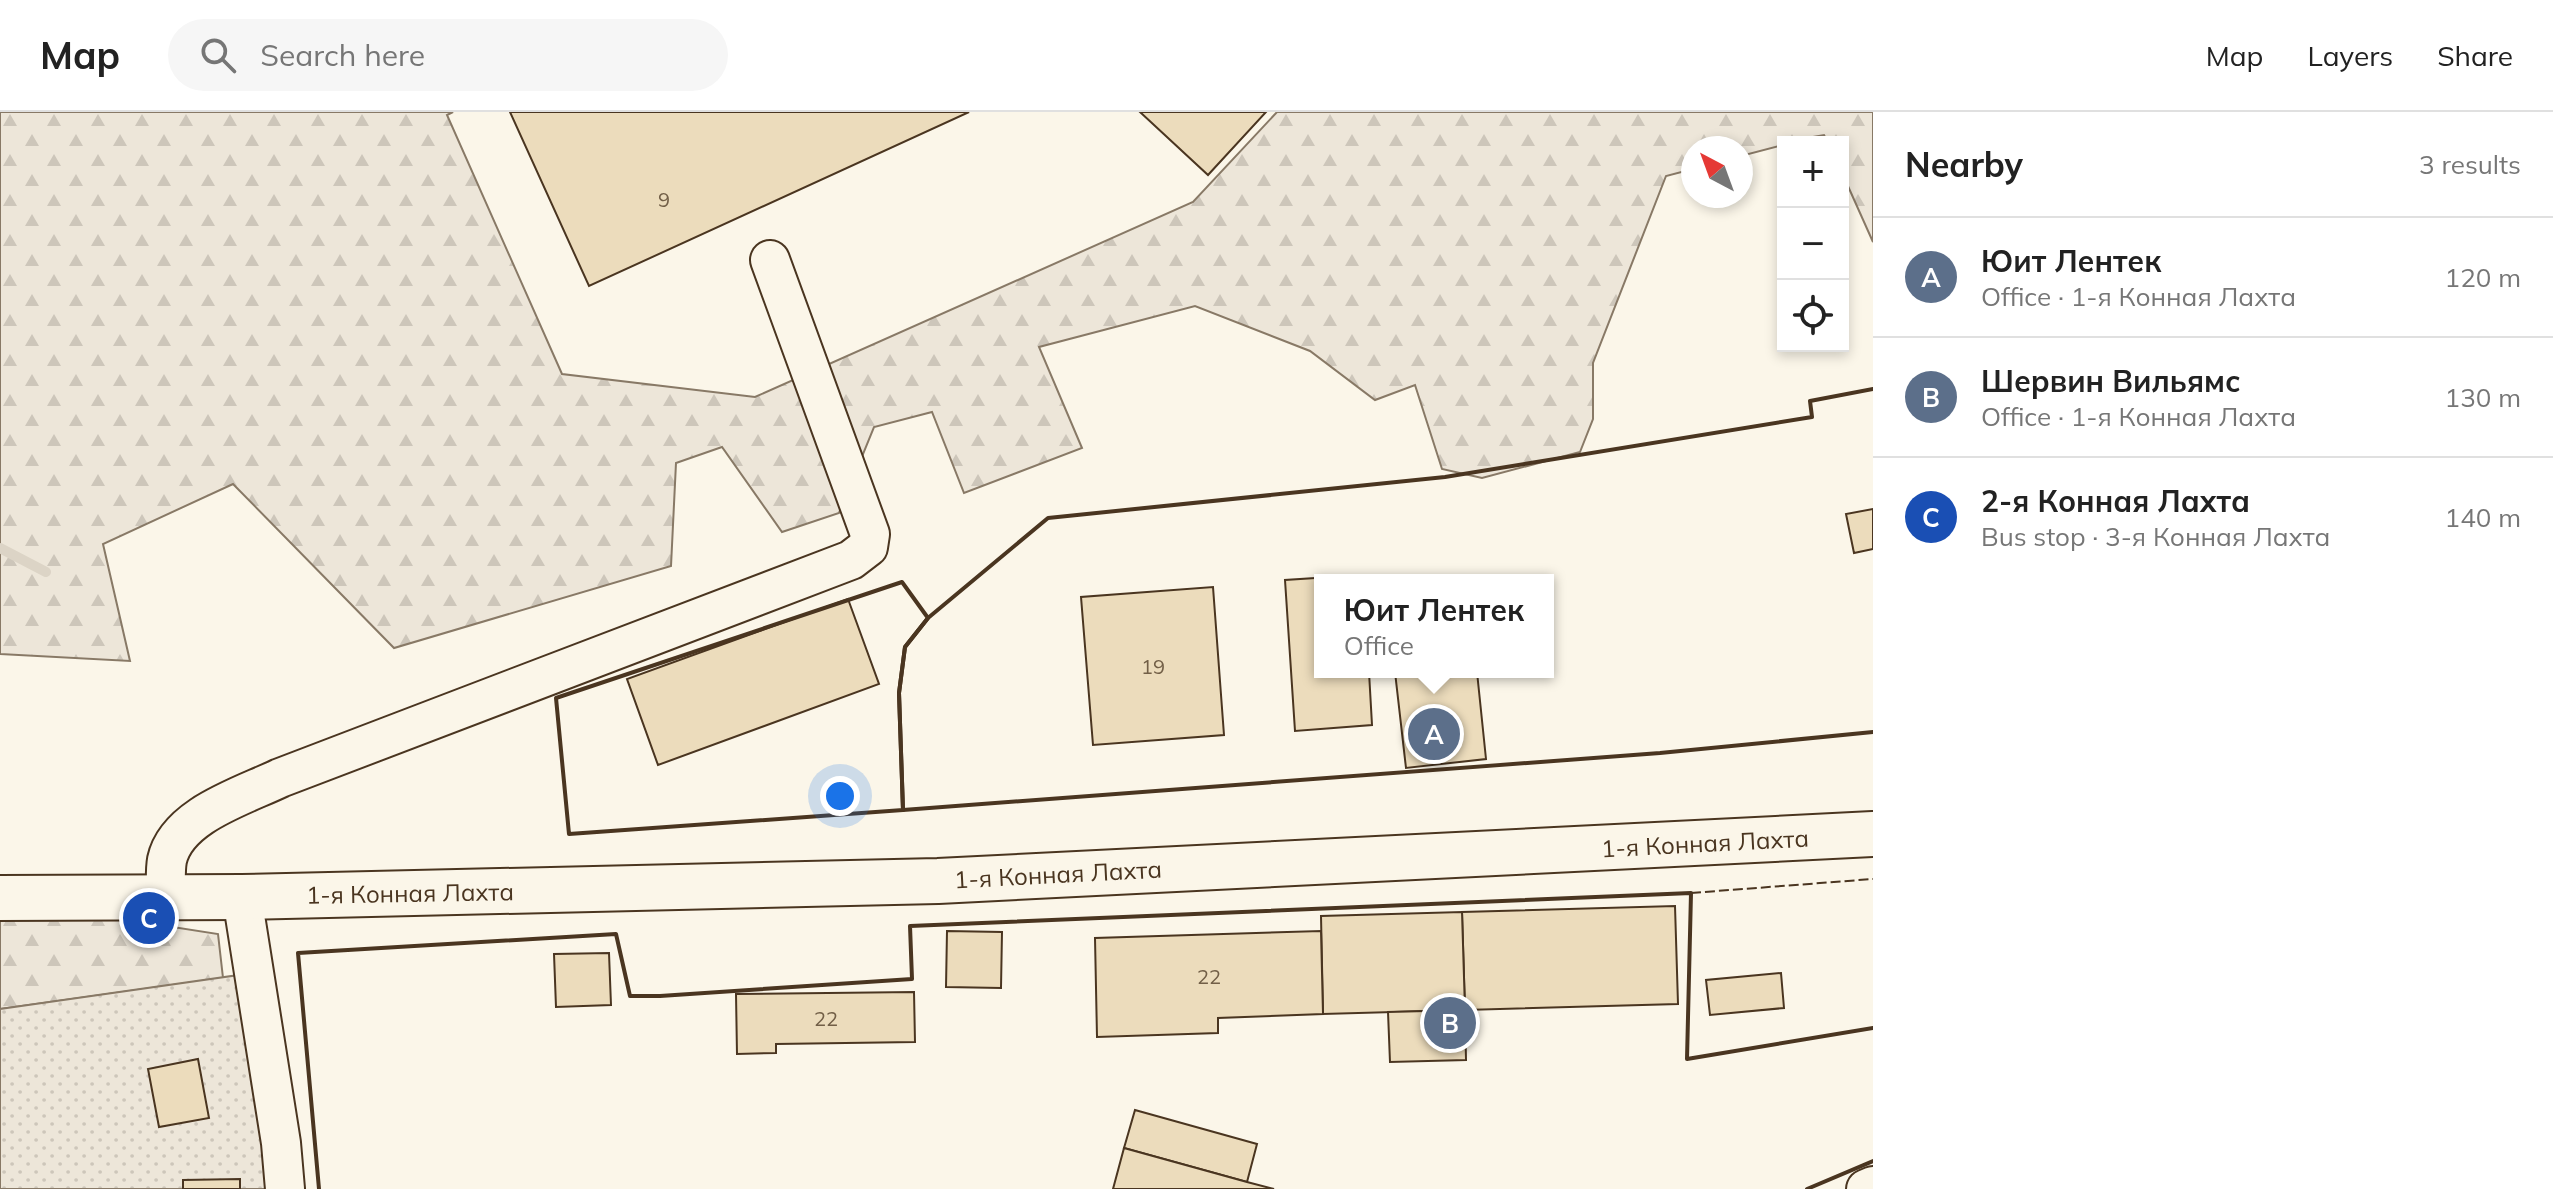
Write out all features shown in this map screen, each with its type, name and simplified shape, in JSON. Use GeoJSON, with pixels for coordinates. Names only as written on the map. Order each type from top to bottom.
{"type":"FeatureCollection","features":[{"type":"Feature","properties":{"kind":"main road","name":"1-я Конная Лахта"},"geometry":{"type":"LineString","coordinates":[[0,898],[242,897],[938,881],[1873,834]]}},
{"type":"Feature","properties":{"kind":"street"},"geometry":{"type":"LineString","coordinates":[[166,897],[167,860],[176,838],[197,820],[280,778],[851,560],[868,547],[870,534],[770,260]]}},
{"type":"Feature","properties":{"kind":"street"},"geometry":{"type":"LineString","coordinates":[[242,897],[281,1143],[285,1189]]}},
{"type":"Feature","properties":{"kind":"street"},"geometry":{"type":"LineString","coordinates":[[1866,1189],[1873,1186]]}},
{"type":"Feature","properties":{"kind":"green space"},"geometry":{"type":"Polygon","coordinates":[[[0,112],[453,112],[447,115],[562,374],[755,397],[1193,202],[1277,112],[1873,112],[1873,242],[1849,188],[1849,136],[1777,136],[1777,147],[1753,153],[1753,136],[1681,136],[1681,172],[1666,176],[1593,363],[1593,419],[1580,452],[1482,478],[1442,469],[1415,385],[1375,400],[1310,351],[1195,306],[1039,347],[1082,448],[964,493],[932,412],[874,427],[839,513],[782,532],[722,447],[676,463],[671,566],[394,648],[233,484],[103,544],[130,661],[0,654],[0,112]]]}},
{"type":"Feature","properties":{"kind":"green space"},"geometry":{"type":"Polygon","coordinates":[[[96,915],[218,934],[223,978],[0,1009],[0,917],[96,915]]]}},
{"type":"Feature","properties":{"kind":"green space"},"geometry":{"type":"Polygon","coordinates":[[[246,974],[269,1189],[0,1189],[0,1009],[246,974]]]}},
{"type":"Feature","properties":{"kind":"building"},"geometry":{"type":"Polygon","coordinates":[[[510,112],[969,112],[589,286],[510,112]]]}},
{"type":"Feature","properties":{"kind":"building"},"geometry":{"type":"Polygon","coordinates":[[[1140,112],[1266,112],[1208,175],[1140,112]]]}},
{"type":"Feature","properties":{"kind":"building"},"geometry":{"type":"Polygon","coordinates":[[[1873,509],[1873,549],[1854,553],[1846,514],[1873,509]]]}},
{"type":"Feature","properties":{"kind":"building"},"geometry":{"type":"Polygon","coordinates":[[[1314,578],[1314,678],[1369,678],[1372,725],[1295,731],[1285,580],[1314,578]]]}},
{"type":"Feature","properties":{"kind":"building"},"geometry":{"type":"Polygon","coordinates":[[[1213,587],[1224,735],[1093,745],[1081,597],[1213,587]]]}},
{"type":"Feature","properties":{"kind":"building"},"geometry":{"type":"Polygon","coordinates":[[[848,599],[879,684],[658,765],[627,679],[848,599]]]}},
{"type":"Feature","properties":{"kind":"building"},"geometry":{"type":"Polygon","coordinates":[[[1396,678],[1478,678],[1486,759],[1406,768],[1396,678]]]}},
{"type":"Feature","properties":{"kind":"building"},"geometry":{"type":"Polygon","coordinates":[[[1675,906],[1678,1004],[1465,1010],[1462,912],[1675,906]]]}},
{"type":"Feature","properties":{"kind":"building"},"geometry":{"type":"Polygon","coordinates":[[[1462,912],[1465,1010],[1323,1014],[1321,916],[1462,912]]]}},
{"type":"Feature","properties":{"kind":"building"},"geometry":{"type":"Polygon","coordinates":[[[947,931],[1002,932],[1001,988],[946,987],[947,931]]]}},
{"type":"Feature","properties":{"kind":"building"},"geometry":{"type":"Polygon","coordinates":[[[1321,931],[1323,1014],[1218,1018],[1218,1033],[1097,1037],[1095,938],[1321,931]]]}},
{"type":"Feature","properties":{"kind":"building"},"geometry":{"type":"Polygon","coordinates":[[[609,953],[611,1005],[556,1007],[554,954],[609,953]]]}},
{"type":"Feature","properties":{"kind":"building"},"geometry":{"type":"Polygon","coordinates":[[[1781,973],[1784,1008],[1710,1015],[1706,980],[1781,973]]]}},
{"type":"Feature","properties":{"kind":"building"},"geometry":{"type":"Polygon","coordinates":[[[914,992],[915,1042],[776,1044],[776,1053],[737,1054],[736,994],[914,992]]]}},
{"type":"Feature","properties":{"kind":"building"},"geometry":{"type":"Polygon","coordinates":[[[1465,1010],[1466,1060],[1390,1062],[1388,1012],[1465,1010]]]}},
{"type":"Feature","properties":{"kind":"building"},"geometry":{"type":"Polygon","coordinates":[[[198,1059],[209,1118],[159,1127],[148,1069],[198,1059]]]}},
{"type":"Feature","properties":{"kind":"building"},"geometry":{"type":"Polygon","coordinates":[[[1135,1110],[1257,1144],[1247,1182],[1124,1148],[1135,1110]]]}},
{"type":"Feature","properties":{"kind":"building"},"geometry":{"type":"Polygon","coordinates":[[[1124,1148],[1247,1182],[1274,1189],[1113,1189],[1124,1148]]]}},
{"type":"Feature","properties":{"kind":"building"},"geometry":{"type":"Polygon","coordinates":[[[240,1179],[240,1189],[183,1189],[183,1180],[240,1179]]]}},
{"type":"Feature","properties":{"kind":"waterway"},"geometry":{"type":"LineString","coordinates":[[0,548],[46,572]]}},
{"type":"Feature","properties":{"kind":"fence"},"geometry":{"type":"LineString","coordinates":[[1691,893],[1873,879]]}},
{"type":"Feature","properties":{"kind":"wall"},"geometry":{"type":"LineString","coordinates":[[1873,389],[1810,401],[1812,417],[1445,477],[1048,518],[928,618],[905,647],[899,693],[903,810],[1660,753],[1873,732]]}},
{"type":"Feature","properties":{"kind":"wall"},"geometry":{"type":"LineString","coordinates":[[902,582],[928,618],[905,647],[899,693],[903,810],[569,834],[556,698],[902,582]]}},
{"type":"Feature","properties":{"kind":"wall"},"geometry":{"type":"LineString","coordinates":[[319,1189],[298,953],[616,934],[630,996],[660,996],[912,979],[910,926],[1691,893],[1687,1059],[1873,1028]]}},
{"type":"Feature","properties":{"kind":"wall"},"geometry":{"type":"LineString","coordinates":[[1807,1189],[1873,1161]]}},
{"type":"Feature","properties":{"kind":"place","name":"Юит Лентек"},"geometry":{"type":"Point","coordinates":[1434,734]}},
{"type":"Feature","properties":{"kind":"place","name":"2-я Конная Лахта"},"geometry":{"type":"Point","coordinates":[149,918]}},
{"type":"Feature","properties":{"kind":"place","name":"Шервин Вильямс"},"geometry":{"type":"Point","coordinates":[1450,1023]}}]}
